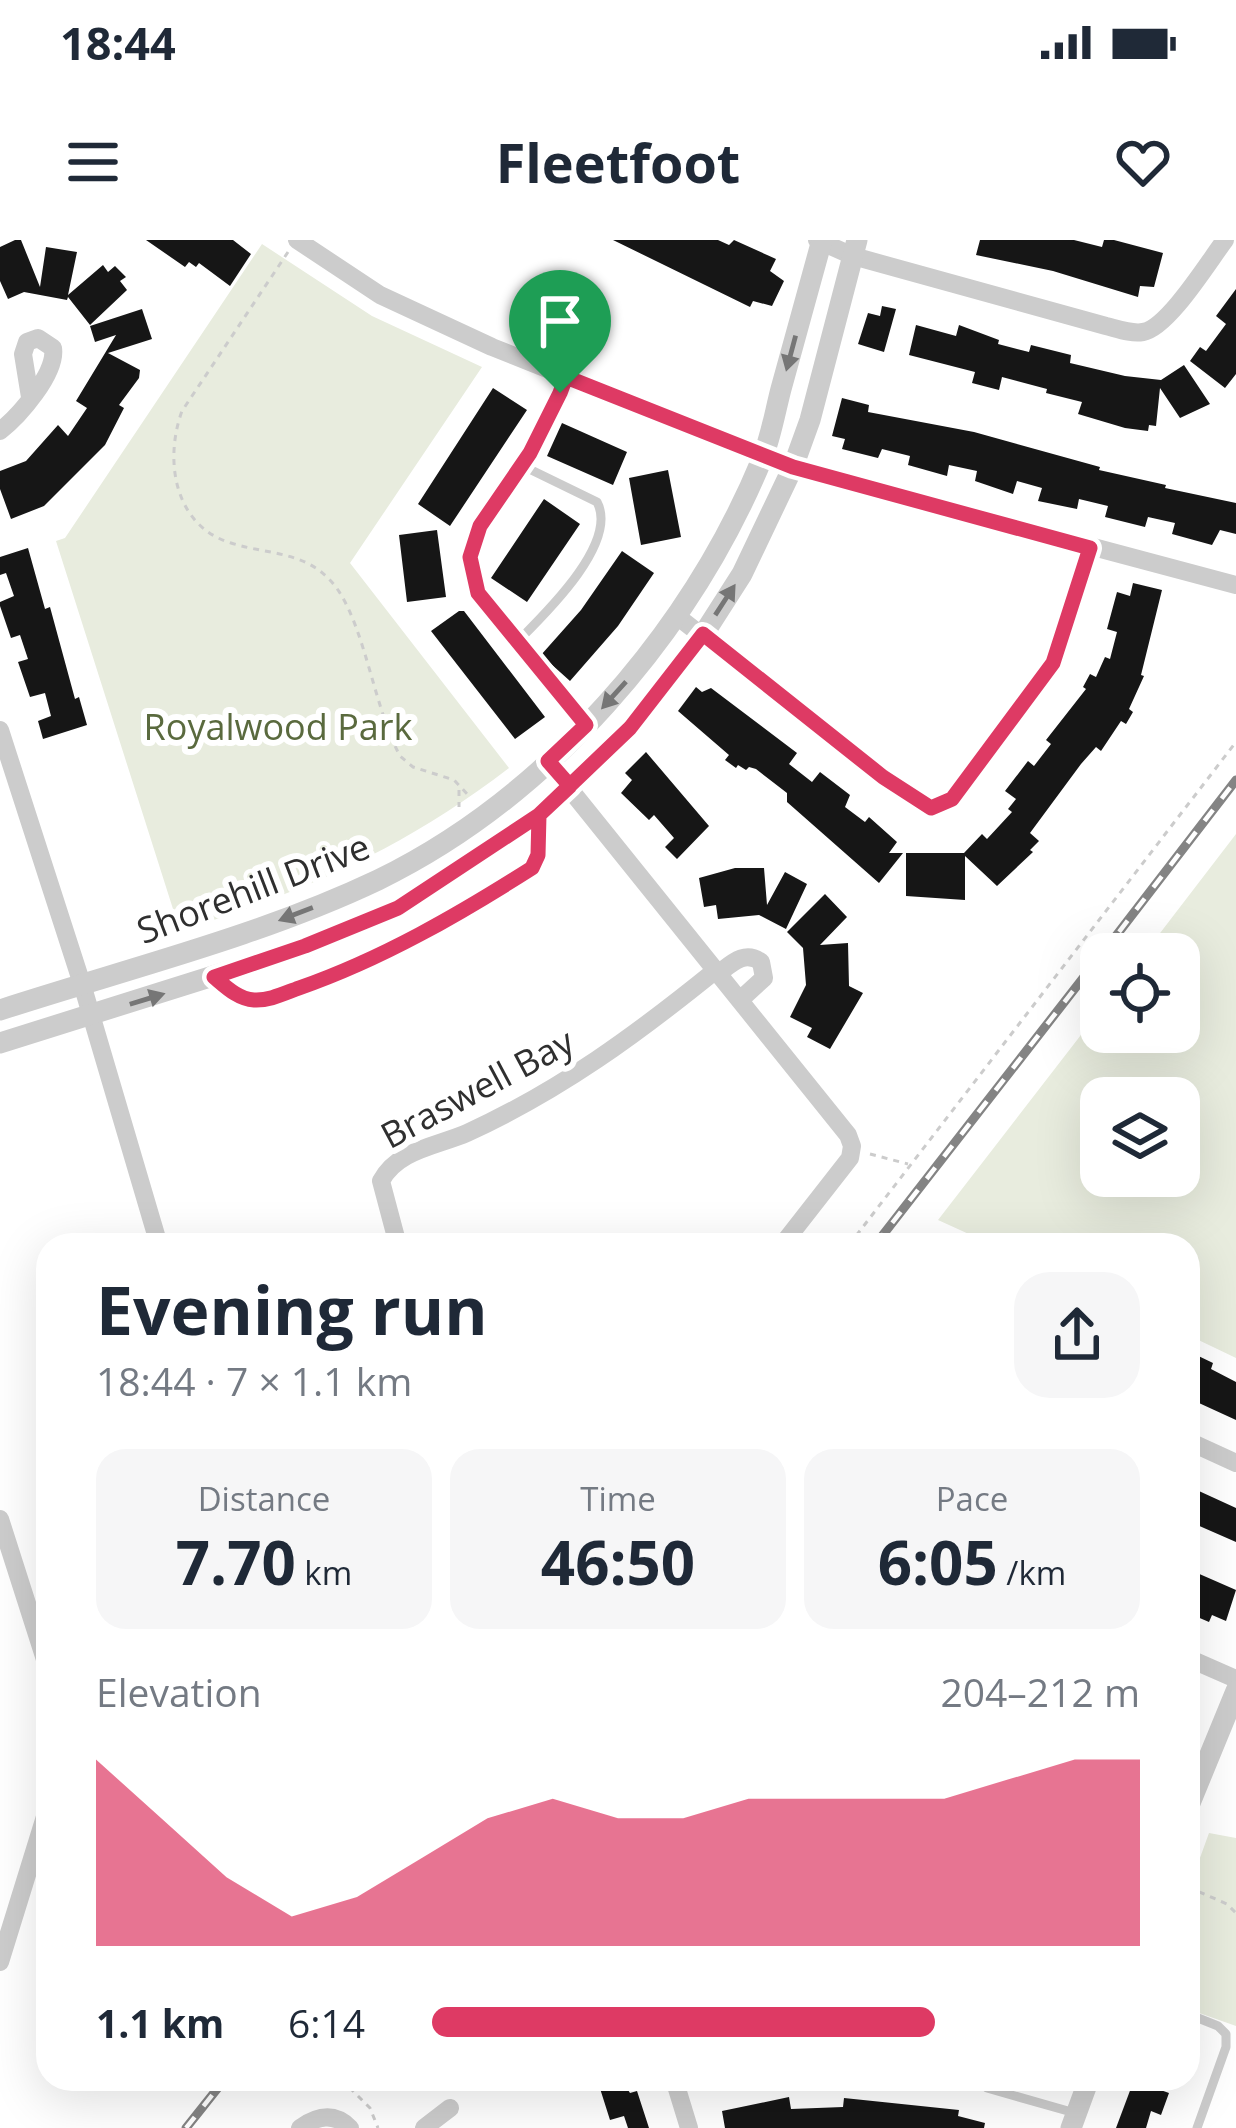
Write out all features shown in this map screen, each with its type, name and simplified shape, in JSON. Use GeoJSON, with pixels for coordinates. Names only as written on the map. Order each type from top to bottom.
{"type":"FeatureCollection","features":[{"type":"Feature","properties":{"kind":"street"},"geometry":{"type":"LineString","coordinates":[[296,240],[380,295],[763,456],[1236,585]]}},
{"type":"Feature","properties":{"kind":"street"},"geometry":{"type":"LineString","coordinates":[[835,245],[1140,332],[1165,318],[1225,240]]}},
{"type":"Feature","properties":{"kind":"street","name":"Shorehill Drive"},"geometry":{"type":"LineString","coordinates":[[0,1010],[294,916],[379,879],[450,839],[548,761],[586,725],[678,616],[717,553],[763,456],[835,245]]}},
{"type":"Feature","properties":{"kind":"street","name":"Shorehill Drive"},"geometry":{"type":"LineString","coordinates":[[0,1043],[214,977],[398,908],[539,815],[570,786],[630,728],[703,634],[742,574],[810,420],[835,245]]}},
{"type":"Feature","properties":{"kind":"street"},"geometry":{"type":"LineString","coordinates":[[0,431],[30,397]]}},
{"type":"Feature","properties":{"kind":"street"},"geometry":{"type":"LineString","coordinates":[[678,616],[894,785],[931,808],[952,799],[1045,677],[1062,643],[1090,548]]}},
{"type":"Feature","properties":{"kind":"street"},"geometry":{"type":"LineString","coordinates":[[0,730],[155,1233]]}},
{"type":"Feature","properties":{"kind":"street"},"geometry":{"type":"LineString","coordinates":[[548,761],[848,1135],[850,1158],[791,1233]]}},
{"type":"Feature","properties":{"kind":"street","name":"Shorehill Drive"},"geometry":{"type":"LineString","coordinates":[[214,977],[250,1000],[269,999],[366,962],[437,926],[532,868],[538,855],[539,815]]}},
{"type":"Feature","properties":{"kind":"street"},"geometry":{"type":"LineString","coordinates":[[717,971],[739,958],[760,962],[764,977],[740,1000]]}},
{"type":"Feature","properties":{"kind":"street","name":"Braswell Bay"},"geometry":{"type":"LineString","coordinates":[[395,1233],[381,1181],[398,1159],[464,1135],[562,1083],[629,1040],[717,971]]}},
{"type":"Feature","properties":{"kind":"street"},"geometry":{"type":"LineString","coordinates":[[1200,1446],[1236,1463]]}},
{"type":"Feature","properties":{"kind":"street"},"geometry":{"type":"LineString","coordinates":[[0,1519],[36,1632]]}},
{"type":"Feature","properties":{"kind":"street"},"geometry":{"type":"LineString","coordinates":[[1200,1663],[1236,1679]]}},
{"type":"Feature","properties":{"kind":"street"},"geometry":{"type":"LineString","coordinates":[[1200,1779],[1236,1691]]}},
{"type":"Feature","properties":{"kind":"street"},"geometry":{"type":"LineString","coordinates":[[0,1962],[36,1846]]}},
{"type":"Feature","properties":{"kind":"street"},"geometry":{"type":"LineString","coordinates":[[678,2091],[689,2128]]}},
{"type":"Feature","properties":{"kind":"street"},"geometry":{"type":"LineString","coordinates":[[1074,2121],[1085,2091]]}},
{"type":"Feature","properties":{"kind":"street"},"geometry":{"type":"LineString","coordinates":[[424,2128],[450,2108]]}},
{"type":"Feature","properties":{"kind":"street"},"geometry":{"type":"LineString","coordinates":[[300,2128],[316,2119],[342,2122]]}},
{"type":"Feature","properties":{"kind":"lane"},"geometry":{"type":"LineString","coordinates":[[566,377],[544,428],[480,526],[470,557],[478,593],[586,725]]}},
{"type":"Feature","properties":{"kind":"lane"},"geometry":{"type":"LineString","coordinates":[[517,642],[562,593],[599,538],[603,519],[598,502],[521,465]]}},
{"type":"Feature","properties":{"kind":"lane"},"geometry":{"type":"LineString","coordinates":[[1197,2128],[1226,2047],[1226,2034],[1200,2019]]}},
{"type":"Feature","properties":{"kind":"lane"},"geometry":{"type":"LineString","coordinates":[[995,2091],[1074,2121]]}},
{"type":"Feature","properties":{"kind":"path"},"geometry":{"type":"LineString","coordinates":[[296,240],[182,411],[173,442],[174,480],[182,500],[205,529],[225,542],[295,555],[324,574],[346,607],[400,756],[412,767],[447,776],[487,810]]}},
{"type":"Feature","properties":{"kind":"path"},"geometry":{"type":"LineString","coordinates":[[858,1233],[1236,742]]}},
{"type":"Feature","properties":{"kind":"path"},"geometry":{"type":"LineString","coordinates":[[459,789],[459,807]]}},
{"type":"Feature","properties":{"kind":"path"},"geometry":{"type":"LineString","coordinates":[[851,1150],[911,1165]]}},
{"type":"Feature","properties":{"kind":"path"},"geometry":{"type":"LineString","coordinates":[[1200,1892],[1236,1913]]}},
{"type":"Feature","properties":{"kind":"path"},"geometry":{"type":"LineString","coordinates":[[353,2091],[370,2108],[378,2128]]}},
{"type":"Feature","properties":{"kind":"green space","name":"Royalwood Park"},"geometry":{"type":"Polygon","coordinates":[[[262,244],[372,316],[482,367],[350,563],[509,768],[430,822],[352,865],[180,931],[56,541],[65,538],[262,244]]]}},
{"type":"Feature","properties":{"kind":"green space"},"geometry":{"type":"Polygon","coordinates":[[[1236,834],[1236,1358],[1200,1341],[1200,1233],[967,1233],[938,1220],[1080,1036],[1080,1053],[1200,1053],[1200,933],[1160,933],[1236,834]]]}},
{"type":"Feature","properties":{"kind":"green space"},"geometry":{"type":"Polygon","coordinates":[[[1209,1833],[1236,1838],[1236,2026],[1200,2013],[1200,1858],[1209,1833]]]}},
{"type":"Feature","properties":{"kind":"building"},"geometry":{"type":"Polygon","coordinates":[[[21,240],[40,287],[46,247],[77,252],[68,295],[103,265],[108,272],[115,266],[126,277],[120,281],[127,290],[90,325],[68,297],[24,292],[8,299],[0,281],[0,247],[21,240]]]}},
{"type":"Feature","properties":{"kind":"building"},"geometry":{"type":"Polygon","coordinates":[[[146,240],[233,240],[251,254],[230,286],[199,263],[196,267],[189,262],[185,267],[146,240]]]}},
{"type":"Feature","properties":{"kind":"building"},"geometry":{"type":"Polygon","coordinates":[[[613,240],[718,240],[729,245],[734,240],[776,259],[770,271],[784,281],[772,306],[753,301],[750,307],[613,240]]]}},
{"type":"Feature","properties":{"kind":"building"},"geometry":{"type":"Polygon","coordinates":[[[980,240],[1074,240],[1102,247],[1104,240],[1114,240],[1163,253],[1154,287],[1140,286],[1138,297],[1053,271],[976,255],[980,240]]]}},
{"type":"Feature","properties":{"kind":"building"},"geometry":{"type":"Polygon","coordinates":[[[1236,289],[1236,374],[1225,388],[1190,361],[1200,347],[1206,351],[1226,324],[1216,316],[1236,289]]]}},
{"type":"Feature","properties":{"kind":"building"},"geometry":{"type":"Polygon","coordinates":[[[882,306],[896,309],[884,352],[858,344],[868,313],[880,316],[882,306]]]}},
{"type":"Feature","properties":{"kind":"building"},"geometry":{"type":"Polygon","coordinates":[[[142,309],[152,339],[108,353],[140,370],[119,405],[124,408],[105,445],[44,506],[11,519],[0,489],[0,471],[26,461],[58,425],[68,436],[87,408],[76,401],[116,335],[95,342],[90,326],[142,309]]]}},
{"type":"Feature","properties":{"kind":"building"},"geometry":{"type":"Polygon","coordinates":[[[916,325],[956,336],[959,325],[999,340],[998,344],[1029,352],[1031,345],[1071,355],[1070,363],[1125,376],[1161,380],[1184,365],[1210,404],[1180,418],[1160,388],[1156,426],[1149,425],[1148,431],[1125,428],[1078,414],[1082,402],[1046,393],[1047,389],[1002,377],[999,390],[972,383],[975,372],[909,355],[916,325]]]}},
{"type":"Feature","properties":{"kind":"building"},"geometry":{"type":"Polygon","coordinates":[[[493,388],[527,410],[450,526],[418,504],[493,388]]]}},
{"type":"Feature","properties":{"kind":"building"},"geometry":{"type":"Polygon","coordinates":[[[842,398],[869,405],[868,412],[974,432],[1165,488],[1236,503],[1236,534],[1220,530],[1212,545],[1172,534],[1175,523],[1148,517],[1145,527],[1105,517],[1108,506],[1079,499],[1077,509],[1038,501],[1042,488],[1017,481],[1013,494],[975,481],[977,471],[949,465],[947,476],[908,465],[910,456],[882,449],[878,458],[842,449],[845,439],[832,436],[842,398]]]}},
{"type":"Feature","properties":{"kind":"building"},"geometry":{"type":"Polygon","coordinates":[[[562,423],[627,452],[613,485],[547,456],[562,423]]]}},
{"type":"Feature","properties":{"kind":"building"},"geometry":{"type":"Polygon","coordinates":[[[668,470],[681,537],[641,545],[629,478],[668,470]]]}},
{"type":"Feature","properties":{"kind":"building"},"geometry":{"type":"Polygon","coordinates":[[[544,499],[580,524],[527,602],[491,578],[544,499]]]}},
{"type":"Feature","properties":{"kind":"building"},"geometry":{"type":"Polygon","coordinates":[[[437,530],[446,597],[407,602],[399,535],[437,530]]]}},
{"type":"Feature","properties":{"kind":"building"},"geometry":{"type":"Polygon","coordinates":[[[28,548],[87,725],[43,739],[38,721],[51,716],[45,693],[30,697],[18,662],[28,659],[20,635],[11,638],[0,606],[14,596],[6,573],[0,575],[0,557],[28,548]]]}},
{"type":"Feature","properties":{"kind":"building"},"geometry":{"type":"Polygon","coordinates":[[[622,551],[654,573],[618,626],[570,681],[541,655],[581,610],[622,551]]]}},
{"type":"Feature","properties":{"kind":"building"},"geometry":{"type":"Polygon","coordinates":[[[1133,583],[1162,590],[1144,676],[1126,724],[1121,721],[1101,751],[1096,747],[1081,764],[1030,833],[1039,841],[1033,852],[997,886],[965,856],[965,900],[906,896],[906,853],[964,853],[982,834],[987,839],[1012,812],[1008,809],[1016,799],[1005,791],[1028,761],[1034,766],[1051,744],[1046,740],[1086,689],[1090,674],[1096,677],[1105,657],[1110,659],[1117,632],[1107,629],[1117,592],[1130,596],[1133,583]]]}},
{"type":"Feature","properties":{"kind":"building"},"geometry":{"type":"Polygon","coordinates":[[[464,611],[545,717],[515,739],[431,631],[464,611]]]}},
{"type":"Feature","properties":{"kind":"building"},"geometry":{"type":"Polygon","coordinates":[[[696,687],[702,692],[711,688],[797,753],[789,764],[812,782],[820,772],[850,795],[845,807],[865,822],[869,817],[897,842],[889,853],[903,853],[879,883],[787,802],[787,793],[756,769],[736,768],[725,760],[729,755],[678,711],[696,687]]]}},
{"type":"Feature","properties":{"kind":"building"},"geometry":{"type":"Polygon","coordinates":[[[646,752],[709,826],[677,859],[665,847],[674,838],[654,815],[649,820],[621,793],[632,780],[625,773],[646,752]]]}},
{"type":"Feature","properties":{"kind":"building"},"geometry":{"type":"Polygon","coordinates":[[[735,868],[764,868],[767,905],[785,872],[807,884],[786,929],[759,915],[718,919],[716,905],[704,907],[699,878],[735,868]]]}},
{"type":"Feature","properties":{"kind":"building"},"geometry":{"type":"Polygon","coordinates":[[[825,894],[847,917],[820,945],[848,943],[849,986],[863,993],[830,1049],[807,1037],[812,1028],[790,1017],[806,985],[803,948],[787,932],[825,894]]]}},
{"type":"Feature","properties":{"kind":"building"},"geometry":{"type":"Polygon","coordinates":[[[1200,1357],[1213,1363],[1211,1369],[1236,1382],[1236,1420],[1200,1404],[1200,1357]]]}},
{"type":"Feature","properties":{"kind":"building"},"geometry":{"type":"Polygon","coordinates":[[[1200,1492],[1236,1508],[1236,1542],[1200,1526],[1200,1492]]]}},
{"type":"Feature","properties":{"kind":"building"},"geometry":{"type":"Polygon","coordinates":[[[1200,1574],[1236,1590],[1226,1621],[1212,1615],[1209,1622],[1200,1618],[1200,1574]]]}},
{"type":"Feature","properties":{"kind":"building"},"geometry":{"type":"Polygon","coordinates":[[[601,2091],[637,2091],[649,2128],[628,2128],[624,2116],[610,2120],[601,2091]]]}},
{"type":"Feature","properties":{"kind":"building"},"geometry":{"type":"Polygon","coordinates":[[[1130,2091],[1169,2093],[1161,2115],[1151,2111],[1146,2128],[1116,2128],[1130,2091]]]}},
{"type":"Feature","properties":{"kind":"building"},"geometry":{"type":"Polygon","coordinates":[[[789,2097],[791,2109],[843,2107],[844,2098],[959,2110],[958,2116],[985,2123],[984,2128],[725,2128],[722,2111],[789,2097]]]}},
{"type":"Feature","properties":{"kind":"railway"},"geometry":{"type":"LineString","coordinates":[[1118,933],[1236,780]]}},
{"type":"Feature","properties":{"kind":"railway"},"geometry":{"type":"LineString","coordinates":[[884,1233],[1080,982]]}},
{"type":"Feature","properties":{"kind":"railway"},"geometry":{"type":"LineString","coordinates":[[186,2128],[215,2091]]}},
{"type":"Feature","properties":{"kind":"route"},"geometry":{"type":"LineString","coordinates":[[560,393],[530,453],[480,526],[470,557],[478,593],[586,725],[548,761],[570,786],[539,815],[398,908],[214,977],[231,991],[250,1000],[269,999],[366,962],[437,926],[532,868],[538,855],[539,815],[570,786],[630,728],[703,634],[883,777],[931,808],[952,799],[1053,663],[1090,548],[793,467],[566,377],[560,393]]}}]}
